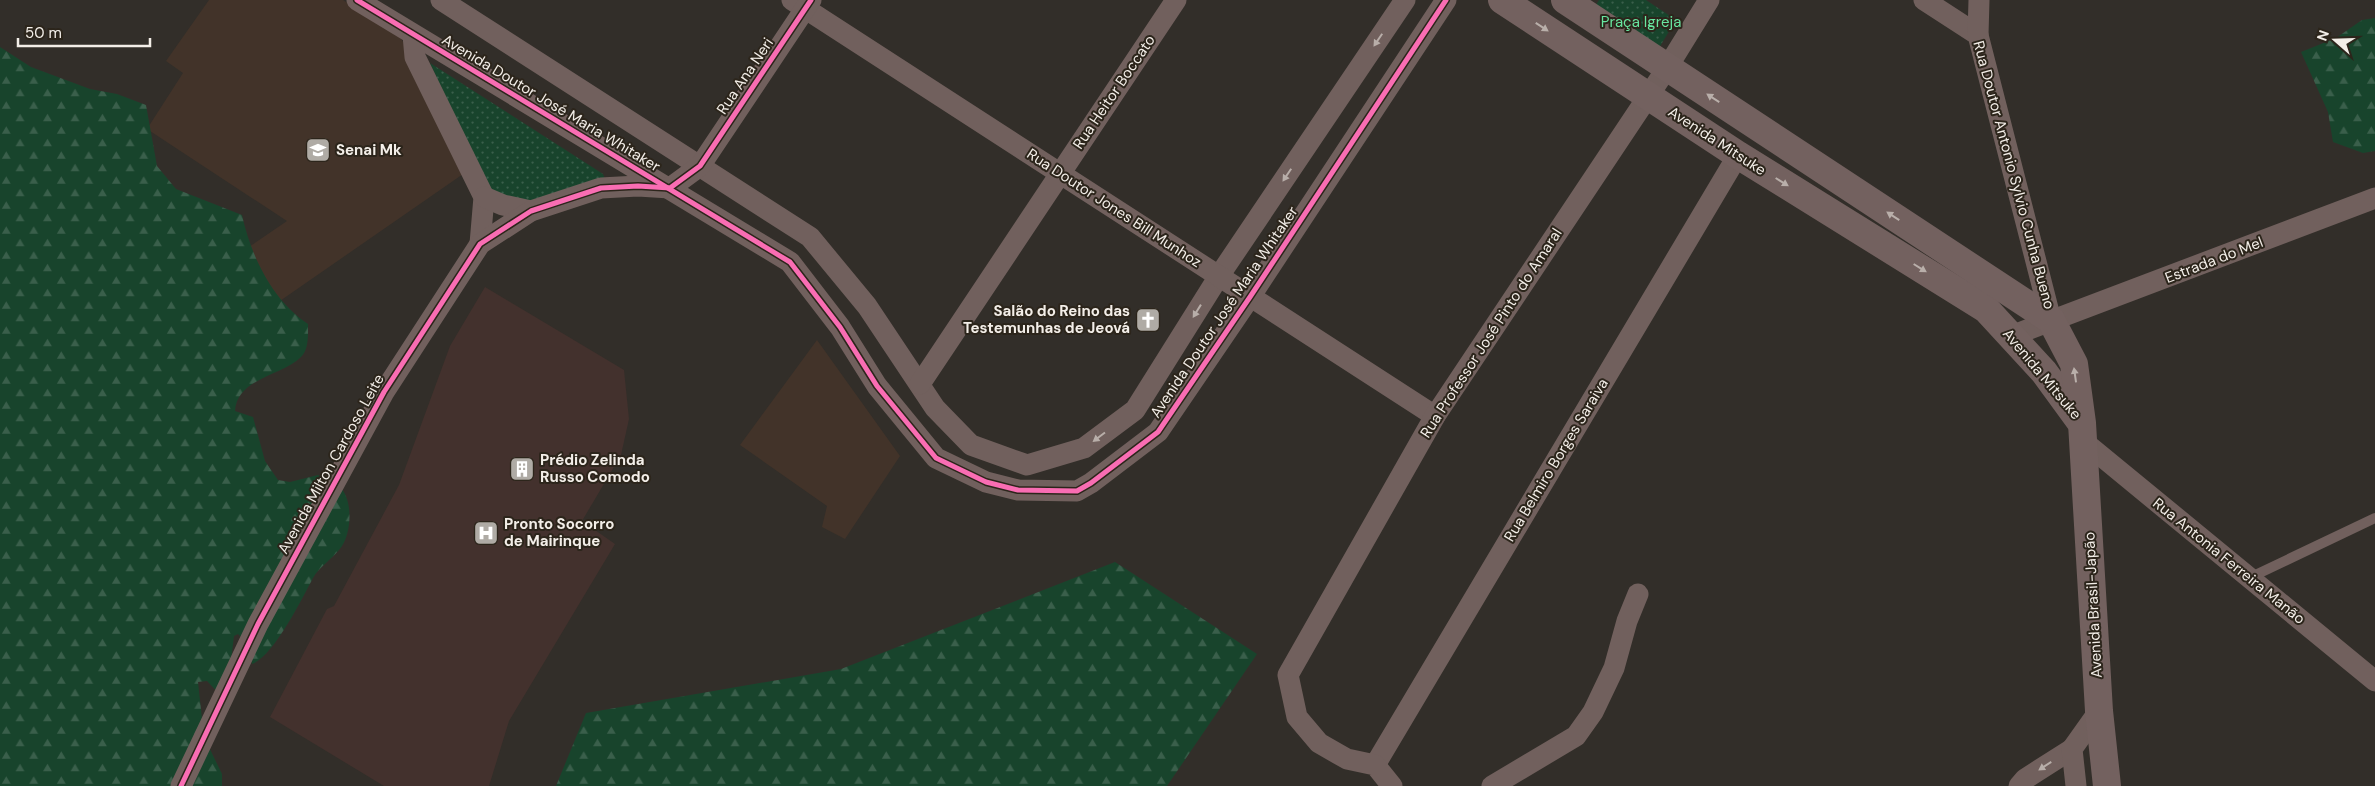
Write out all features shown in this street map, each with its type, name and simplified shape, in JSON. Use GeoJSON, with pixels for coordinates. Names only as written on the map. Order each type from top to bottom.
{"type":"FeatureCollection","features":[{"type":"Feature","properties":{"kind":"main road","name":"Avenida Mitsuke"},"geometry":{"type":"LineString","coordinates":[[1502,0],[1729,149],[1986,309],[2044,372],[2082,432]]}},
{"type":"Feature","properties":{"kind":"main road","name":"Avenida Mitsuke"},"geometry":{"type":"LineString","coordinates":[[1577,3],[1667,68],[2051,320],[2074,364],[2082,432]]}},
{"type":"Feature","properties":{"kind":"main road"},"geometry":{"type":"LineString","coordinates":[[1729,149],[1741,117]]}},
{"type":"Feature","properties":{"kind":"main road","name":"Avenida Brasil-Japão"},"geometry":{"type":"LineString","coordinates":[[2082,432],[2099,711],[2108,786]]}},
{"type":"Feature","properties":{"kind":"street","name":"Avenida Doutor José Maria Whitaker"},"geometry":{"type":"LineString","coordinates":[[357,0],[790,262],[840,327],[876,386],[936,458],[986,482],[1018,490],[1076,490],[1091,483],[1158,432],[1250,297],[1446,0]]}},
{"type":"Feature","properties":{"kind":"street","name":"Avenida Doutor José Maria Whitaker"},"geometry":{"type":"LineString","coordinates":[[442,0],[810,237],[867,306],[935,408],[971,444],[1026,465],[1084,448],[1134,410],[1219,276],[1405,0]]}},
{"type":"Feature","properties":{"kind":"street","name":"Rua Professor José Pinto do Amaral"},"geometry":{"type":"LineString","coordinates":[[1375,765],[1347,760],[1319,743],[1297,717],[1288,675],[1435,416],[1667,68],[1709,0]]}},
{"type":"Feature","properties":{"kind":"street","name":"Rua Doutor Antonio Sylvio Cunha Bueno"},"geometry":{"type":"LineString","coordinates":[[1924,0],[1978,35],[2051,320]]}},
{"type":"Feature","properties":{"kind":"street"},"geometry":{"type":"LineString","coordinates":[[1978,35],[1979,0]]}},
{"type":"Feature","properties":{"kind":"street","name":"Rua Ana Neri"},"geometry":{"type":"LineString","coordinates":[[700,166],[803,3]]}},
{"type":"Feature","properties":{"kind":"street","name":"Rua Doutor Jones Bill Munhoz"},"geometry":{"type":"LineString","coordinates":[[803,3],[1060,173],[1435,416]]}},
{"type":"Feature","properties":{"kind":"street","name":"Rua Heitor Boccato"},"geometry":{"type":"LineString","coordinates":[[920,384],[1060,173],[1166,3]]}},
{"type":"Feature","properties":{"kind":"street"},"geometry":{"type":"LineString","coordinates":[[412,35],[415,57],[484,197],[503,205],[531,211]]}},
{"type":"Feature","properties":{"kind":"street","name":"Rua Belmiro Borges Saraiva"},"geometry":{"type":"LineString","coordinates":[[1375,765],[1729,149]]}},
{"type":"Feature","properties":{"kind":"street"},"geometry":{"type":"LineString","coordinates":[[670,188],[700,166]]}},
{"type":"Feature","properties":{"kind":"street","name":"Avenida Milton Cardoso Leite"},"geometry":{"type":"LineString","coordinates":[[181,786],[258,624],[384,392],[480,244],[531,211],[601,188],[638,186],[670,188]]}},
{"type":"Feature","properties":{"kind":"street","name":"Avenida Milton Cardoso Leite"},"geometry":{"type":"LineString","coordinates":[[480,244],[484,197]]}},
{"type":"Feature","properties":{"kind":"street","name":"Estrada do Mel"},"geometry":{"type":"LineString","coordinates":[[2011,336],[2130,293],[2375,198]]}},
{"type":"Feature","properties":{"kind":"street","name":"Rua Antonia Ferreira Manão"},"geometry":{"type":"LineString","coordinates":[[2082,432],[2249,578],[2375,681]]}},
{"type":"Feature","properties":{"kind":"street"},"geometry":{"type":"LineString","coordinates":[[1492,786],[1576,736],[1593,712],[1614,668],[1627,621],[1638,594]]}},
{"type":"Feature","properties":{"kind":"street"},"geometry":{"type":"LineString","coordinates":[[2019,786],[2025,779],[2072,749],[2099,711]]}},
{"type":"Feature","properties":{"kind":"street"},"geometry":{"type":"LineString","coordinates":[[2072,749],[2076,786]]}},
{"type":"Feature","properties":{"kind":"street"},"geometry":{"type":"LineString","coordinates":[[1375,765],[1392,786]]}},
{"type":"Feature","properties":{"kind":"lane"},"geometry":{"type":"LineString","coordinates":[[2249,578],[2375,518]]}},
{"type":"Feature","properties":{"kind":"shaded area","name":"Senai Mk"},"geometry":{"type":"Polygon","coordinates":[[[209,0],[343,0],[401,38],[466,172],[277,303],[243,251],[287,221],[147,129],[183,73],[166,61],[209,0]]]}},
{"type":"Feature","properties":{"kind":"shaded area","name":"Pronto Socorro de Mairinque"},"geometry":{"type":"Polygon","coordinates":[[[485,287],[624,370],[629,419],[621,455],[582,521],[615,544],[509,721],[489,786],[384,786],[270,717],[327,609],[334,606],[399,485],[450,346],[485,287]]]}},
{"type":"Feature","properties":{"kind":"shaded area"},"geometry":{"type":"Polygon","coordinates":[[[817,340],[900,456],[845,539],[822,527],[827,506],[740,445],[817,340]]]}},
{"type":"Feature","properties":{"kind":"green space","name":"Praça Igreja"},"geometry":{"type":"Polygon","coordinates":[[[1599,0],[1646,0],[1676,20],[1654,56],[1590,15],[1599,0]]]}},
{"type":"Feature","properties":{"kind":"green space"},"geometry":{"type":"Polygon","coordinates":[[[2375,18],[2375,151],[2363,153],[2333,142],[2328,112],[2301,52],[2336,38],[2362,20],[2375,18]]]}},
{"type":"Feature","properties":{"kind":"green space"},"geometry":{"type":"Polygon","coordinates":[[[0,47],[31,67],[90,89],[117,94],[146,105],[157,166],[176,189],[242,215],[251,246],[265,276],[284,303],[308,324],[304,354],[293,363],[252,384],[243,391],[235,411],[253,417],[265,461],[278,480],[290,482],[318,475],[339,486],[344,492],[349,508],[349,527],[343,544],[316,574],[294,613],[269,651],[252,664],[246,642],[238,634],[234,636],[226,701],[207,681],[198,682],[204,737],[222,774],[222,786],[0,786],[0,47]]]}},
{"type":"Feature","properties":{"kind":"green space"},"geometry":{"type":"Polygon","coordinates":[[[430,63],[603,174],[606,182],[531,203],[489,192],[430,63]]]}},
{"type":"Feature","properties":{"kind":"green space"},"geometry":{"type":"Polygon","coordinates":[[[1115,562],[1257,654],[1167,786],[556,786],[586,713],[841,669],[1115,562]]]}},
{"type":"Feature","properties":{"kind":"cycle path"},"geometry":{"type":"LineString","coordinates":[[357,0],[790,262],[840,327],[877,386],[936,458],[986,482],[1018,490],[1077,491],[1091,483],[1158,432],[1250,297],[1446,0]]}},
{"type":"Feature","properties":{"kind":"cycle path"},"geometry":{"type":"LineString","coordinates":[[181,786],[258,624],[384,392],[480,244],[531,211],[601,188],[638,186],[670,188],[700,166],[811,0]]}},
{"type":"Feature","properties":{"kind":"place","name":"Senai Mk"},"geometry":{"type":"Point","coordinates":[318,150]}},
{"type":"Feature","properties":{"kind":"place","name":"Salão do Reino das Testemunhas de Jeová"},"geometry":{"type":"Point","coordinates":[1148,320]}},
{"type":"Feature","properties":{"kind":"place","name":"Prédio Zelinda Russo Comodo"},"geometry":{"type":"Point","coordinates":[522,469]}},
{"type":"Feature","properties":{"kind":"place","name":"Pronto Socorro de Mairinque"},"geometry":{"type":"Point","coordinates":[486,533]}}]}
